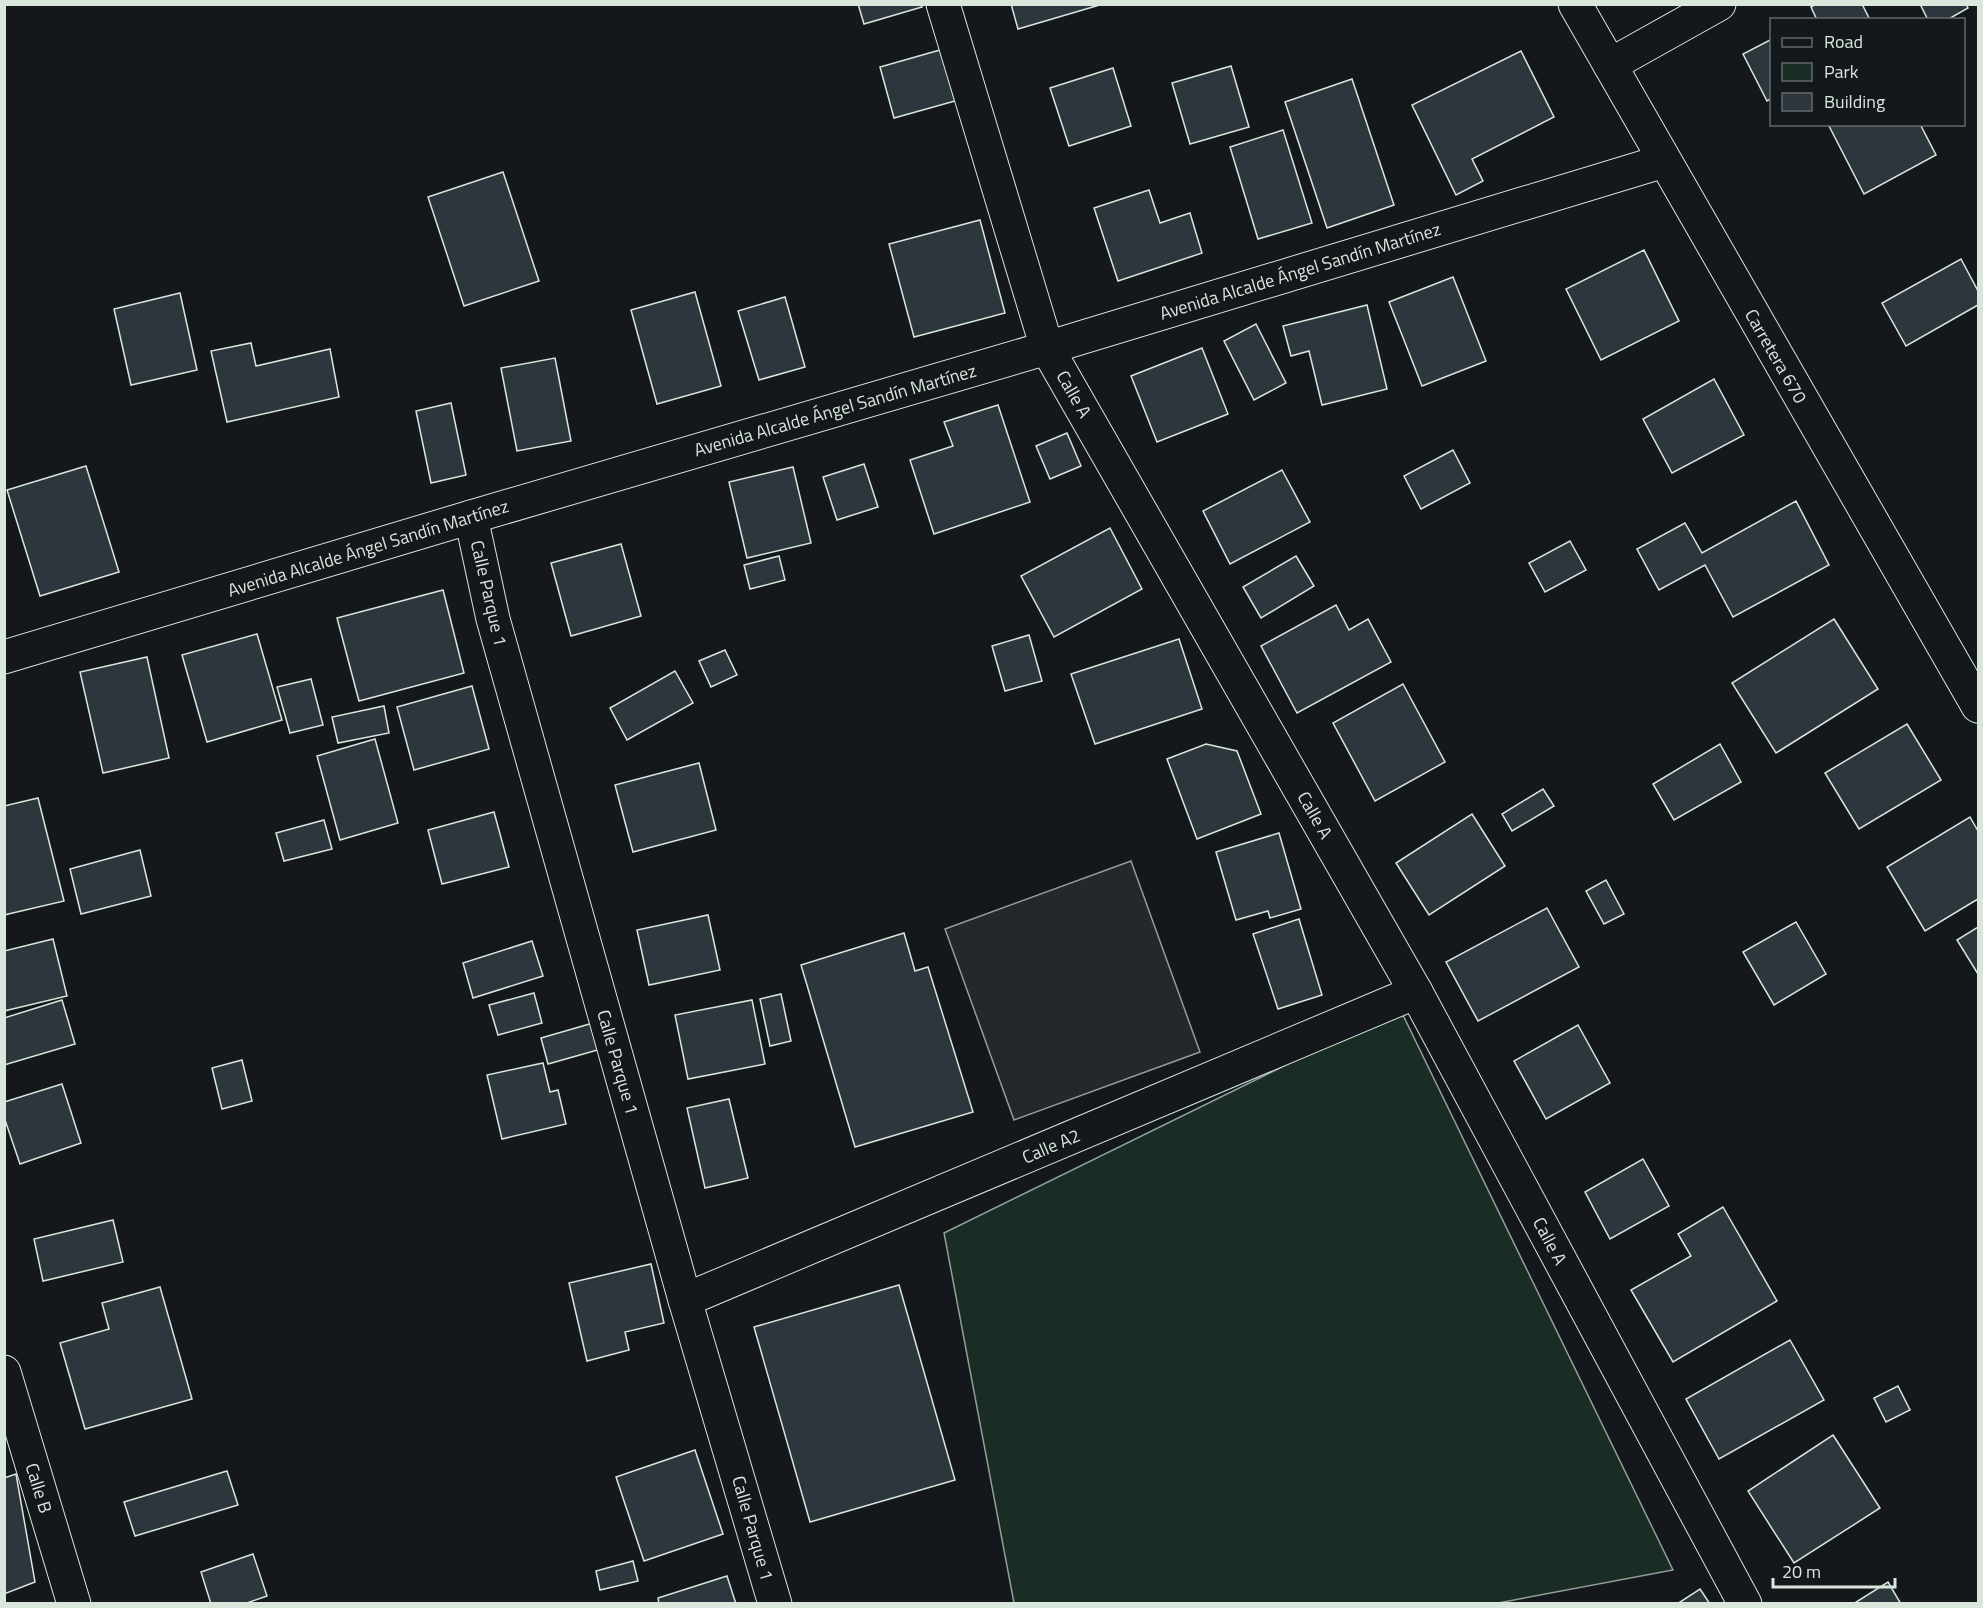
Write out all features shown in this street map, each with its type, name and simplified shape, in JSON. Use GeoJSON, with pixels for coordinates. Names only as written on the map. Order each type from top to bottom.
{"type":"FeatureCollection","features":[{"type":"Feature","properties":{"kind":"street","name":"Calle A"},"geometry":{"type":"LineString","coordinates":[[943,4],[1047,348],[1416,992],[1745,1604]]}},
{"type":"Feature","properties":{"kind":"street","name":"Carretera 670"},"geometry":{"type":"LineString","coordinates":[[1575,4],[1978,706]]}},
{"type":"Feature","properties":{"kind":"street"},"geometry":{"type":"LineString","coordinates":[[1610,65],[1719,4]]}},
{"type":"Feature","properties":{"kind":"street","name":"Avenida Alcalde Ángel Sandín Martínez"},"geometry":{"type":"LineString","coordinates":[[4,657],[1047,348],[1664,161]]}},
{"type":"Feature","properties":{"kind":"street","name":"Calle Parque 1"},"geometry":{"type":"LineString","coordinates":[[471,517],[493,619],[685,1300],[775,1604]]}},
{"type":"Feature","properties":{"kind":"street","name":"Calle A2"},"geometry":{"type":"LineString","coordinates":[[685,1300],[1416,992]]}},
{"type":"Feature","properties":{"kind":"street","name":"Calle B"},"geometry":{"type":"LineString","coordinates":[[4,1372],[74,1604]]}},
{"type":"Feature","properties":{"kind":"green space"},"geometry":{"type":"Polygon","coordinates":[[[1400,1009],[1673,1570],[1498,1603],[1014,1603],[944,1233],[1400,1009]]]}},
{"type":"Feature","properties":{"kind":"shaded area"},"geometry":{"type":"Polygon","coordinates":[[[1131,861],[1200,1052],[1014,1120],[945,929],[1131,861]]]}},
{"type":"Feature","properties":{"kind":"building"},"geometry":{"type":"Polygon","coordinates":[[[858,4],[921,4],[922,7],[864,24],[858,4]]]}},
{"type":"Feature","properties":{"kind":"building"},"geometry":{"type":"Polygon","coordinates":[[[1011,4],[1103,4],[1018,29],[1011,4]]]}},
{"type":"Feature","properties":{"kind":"building"},"geometry":{"type":"Polygon","coordinates":[[[1816,4],[1862,4],[1869,18],[1816,18],[1811,7],[1816,4]]]}},
{"type":"Feature","properties":{"kind":"building"},"geometry":{"type":"Polygon","coordinates":[[[1920,4],[1966,4],[1968,8],[1950,18],[1927,18],[1920,4]]]}},
{"type":"Feature","properties":{"kind":"building"},"geometry":{"type":"Polygon","coordinates":[[[1770,40],[1770,99],[1767,101],[1743,54],[1770,40]]]}},
{"type":"Feature","properties":{"kind":"building"},"geometry":{"type":"Polygon","coordinates":[[[940,50],[955,101],[894,118],[880,67],[940,50]]]}},
{"type":"Feature","properties":{"kind":"building"},"geometry":{"type":"Polygon","coordinates":[[[1521,51],[1554,117],[1472,159],[1483,181],[1456,195],[1412,105],[1521,51]]]}},
{"type":"Feature","properties":{"kind":"building"},"geometry":{"type":"Polygon","coordinates":[[[1231,66],[1249,127],[1190,144],[1172,83],[1231,66]]]}},
{"type":"Feature","properties":{"kind":"building"},"geometry":{"type":"Polygon","coordinates":[[[1113,68],[1131,126],[1069,146],[1050,88],[1113,68]]]}},
{"type":"Feature","properties":{"kind":"building"},"geometry":{"type":"Polygon","coordinates":[[[1352,79],[1394,205],[1327,228],[1285,102],[1352,79]]]}},
{"type":"Feature","properties":{"kind":"building"},"geometry":{"type":"Polygon","coordinates":[[[1829,126],[1921,126],[1936,155],[1864,194],[1829,126]]]}},
{"type":"Feature","properties":{"kind":"building"},"geometry":{"type":"Polygon","coordinates":[[[1283,130],[1312,223],[1258,239],[1230,147],[1283,130]]]}},
{"type":"Feature","properties":{"kind":"building"},"geometry":{"type":"Polygon","coordinates":[[[503,172],[539,281],[464,306],[428,197],[503,172]]]}},
{"type":"Feature","properties":{"kind":"building"},"geometry":{"type":"Polygon","coordinates":[[[1149,190],[1160,223],[1190,213],[1202,253],[1118,281],[1094,208],[1149,190]]]}},
{"type":"Feature","properties":{"kind":"building"},"geometry":{"type":"Polygon","coordinates":[[[980,220],[1005,313],[914,337],[889,244],[980,220]]]}},
{"type":"Feature","properties":{"kind":"building"},"geometry":{"type":"Polygon","coordinates":[[[1644,250],[1679,321],[1601,360],[1566,289],[1644,250]]]}},
{"type":"Feature","properties":{"kind":"building"},"geometry":{"type":"Polygon","coordinates":[[[1961,259],[1978,291],[1978,305],[1906,346],[1882,303],[1961,259]]]}},
{"type":"Feature","properties":{"kind":"building"},"geometry":{"type":"Polygon","coordinates":[[[1453,277],[1486,361],[1422,386],[1389,302],[1453,277]]]}},
{"type":"Feature","properties":{"kind":"building"},"geometry":{"type":"Polygon","coordinates":[[[695,292],[721,386],[657,404],[631,310],[695,292]]]}},
{"type":"Feature","properties":{"kind":"building"},"geometry":{"type":"Polygon","coordinates":[[[180,293],[197,370],[131,385],[114,309],[180,293]]]}},
{"type":"Feature","properties":{"kind":"building"},"geometry":{"type":"Polygon","coordinates":[[[785,297],[805,367],[759,380],[738,311],[785,297]]]}},
{"type":"Feature","properties":{"kind":"building"},"geometry":{"type":"Polygon","coordinates":[[[1367,305],[1387,389],[1322,405],[1309,351],[1291,356],[1283,326],[1367,305]]]}},
{"type":"Feature","properties":{"kind":"building"},"geometry":{"type":"Polygon","coordinates":[[[1256,324],[1286,383],[1254,400],[1224,341],[1256,324]]]}},
{"type":"Feature","properties":{"kind":"building"},"geometry":{"type":"Polygon","coordinates":[[[251,343],[256,366],[330,349],[339,397],[227,422],[211,351],[251,343]]]}},
{"type":"Feature","properties":{"kind":"building"},"geometry":{"type":"Polygon","coordinates":[[[1202,348],[1228,414],[1157,442],[1131,376],[1202,348]]]}},
{"type":"Feature","properties":{"kind":"building"},"geometry":{"type":"Polygon","coordinates":[[[555,358],[571,441],[517,451],[501,368],[555,358]]]}},
{"type":"Feature","properties":{"kind":"building"},"geometry":{"type":"Polygon","coordinates":[[[1714,379],[1744,435],[1672,473],[1643,419],[1714,379]]]}},
{"type":"Feature","properties":{"kind":"building"},"geometry":{"type":"Polygon","coordinates":[[[451,403],[466,475],[431,483],[416,411],[451,403]]]}},
{"type":"Feature","properties":{"kind":"building"},"geometry":{"type":"Polygon","coordinates":[[[998,405],[1030,502],[934,534],[910,460],[953,446],[944,422],[998,405]]]}},
{"type":"Feature","properties":{"kind":"building"},"geometry":{"type":"Polygon","coordinates":[[[1067,433],[1081,466],[1050,479],[1036,446],[1067,433]]]}},
{"type":"Feature","properties":{"kind":"building"},"geometry":{"type":"Polygon","coordinates":[[[1453,450],[1470,483],[1421,509],[1404,476],[1453,450]]]}},
{"type":"Feature","properties":{"kind":"building"},"geometry":{"type":"Polygon","coordinates":[[[864,464],[878,507],[837,520],[823,477],[864,464]]]}},
{"type":"Feature","properties":{"kind":"building"},"geometry":{"type":"Polygon","coordinates":[[[86,466],[119,572],[40,596],[7,490],[86,466]]]}},
{"type":"Feature","properties":{"kind":"building"},"geometry":{"type":"Polygon","coordinates":[[[793,467],[811,543],[747,558],[729,482],[793,467]]]}},
{"type":"Feature","properties":{"kind":"building"},"geometry":{"type":"Polygon","coordinates":[[[1282,470],[1310,522],[1230,564],[1203,511],[1282,470]]]}},
{"type":"Feature","properties":{"kind":"building"},"geometry":{"type":"Polygon","coordinates":[[[1796,501],[1829,565],[1733,617],[1705,565],[1659,590],[1637,549],[1685,523],[1702,553],[1796,501]]]}},
{"type":"Feature","properties":{"kind":"building"},"geometry":{"type":"Polygon","coordinates":[[[1110,528],[1142,589],[1054,637],[1021,576],[1110,528]]]}},
{"type":"Feature","properties":{"kind":"building"},"geometry":{"type":"Polygon","coordinates":[[[1570,541],[1586,570],[1545,592],[1529,563],[1570,541]]]}},
{"type":"Feature","properties":{"kind":"building"},"geometry":{"type":"Polygon","coordinates":[[[621,544],[641,616],[571,636],[551,563],[621,544]]]}},
{"type":"Feature","properties":{"kind":"building"},"geometry":{"type":"Polygon","coordinates":[[[779,556],[785,580],[750,589],[744,565],[779,556]]]}},
{"type":"Feature","properties":{"kind":"building"},"geometry":{"type":"Polygon","coordinates":[[[1296,556],[1314,586],[1261,618],[1243,587],[1296,556]]]}},
{"type":"Feature","properties":{"kind":"building"},"geometry":{"type":"Polygon","coordinates":[[[443,590],[464,673],[359,701],[337,618],[443,590]]]}},
{"type":"Feature","properties":{"kind":"building"},"geometry":{"type":"Polygon","coordinates":[[[1336,605],[1349,630],[1368,619],[1391,662],[1297,713],[1261,646],[1336,605]]]}},
{"type":"Feature","properties":{"kind":"building"},"geometry":{"type":"Polygon","coordinates":[[[1834,619],[1878,689],[1776,753],[1732,683],[1834,619]]]}},
{"type":"Feature","properties":{"kind":"building"},"geometry":{"type":"Polygon","coordinates":[[[257,634],[282,720],[207,742],[182,655],[257,634]]]}},
{"type":"Feature","properties":{"kind":"building"},"geometry":{"type":"Polygon","coordinates":[[[1029,635],[1042,681],[1005,691],[992,646],[1029,635]]]}},
{"type":"Feature","properties":{"kind":"building"},"geometry":{"type":"Polygon","coordinates":[[[1179,639],[1202,709],[1095,744],[1071,674],[1179,639]]]}},
{"type":"Feature","properties":{"kind":"building"},"geometry":{"type":"Polygon","coordinates":[[[725,650],[737,675],[711,687],[699,661],[725,650]]]}},
{"type":"Feature","properties":{"kind":"building"},"geometry":{"type":"Polygon","coordinates":[[[147,657],[169,758],[103,773],[80,672],[147,657]]]}},
{"type":"Feature","properties":{"kind":"building"},"geometry":{"type":"Polygon","coordinates":[[[675,671],[693,703],[627,740],[610,708],[675,671]]]}},
{"type":"Feature","properties":{"kind":"building"},"geometry":{"type":"Polygon","coordinates":[[[311,679],[323,725],[290,733],[277,687],[311,679]]]}},
{"type":"Feature","properties":{"kind":"building"},"geometry":{"type":"Polygon","coordinates":[[[1403,684],[1445,762],[1375,801],[1333,723],[1403,684]]]}},
{"type":"Feature","properties":{"kind":"building"},"geometry":{"type":"Polygon","coordinates":[[[472,686],[489,749],[414,770],[397,707],[472,686]]]}},
{"type":"Feature","properties":{"kind":"building"},"geometry":{"type":"Polygon","coordinates":[[[384,706],[389,733],[338,743],[332,717],[384,706]]]}},
{"type":"Feature","properties":{"kind":"building"},"geometry":{"type":"Polygon","coordinates":[[[1907,724],[1941,780],[1859,829],[1825,773],[1907,724]]]}},
{"type":"Feature","properties":{"kind":"building"},"geometry":{"type":"Polygon","coordinates":[[[375,739],[398,823],[340,840],[317,756],[375,739]]]}},
{"type":"Feature","properties":{"kind":"building"},"geometry":{"type":"Polygon","coordinates":[[[1206,744],[1237,751],[1261,814],[1197,839],[1167,759],[1206,744]]]}},
{"type":"Feature","properties":{"kind":"building"},"geometry":{"type":"Polygon","coordinates":[[[1720,744],[1741,782],[1674,820],[1653,784],[1720,744]]]}},
{"type":"Feature","properties":{"kind":"building"},"geometry":{"type":"Polygon","coordinates":[[[699,763],[716,830],[633,852],[615,785],[699,763]]]}},
{"type":"Feature","properties":{"kind":"building"},"geometry":{"type":"Polygon","coordinates":[[[1543,789],[1554,806],[1512,831],[1502,814],[1543,789]]]}},
{"type":"Feature","properties":{"kind":"building"},"geometry":{"type":"Polygon","coordinates":[[[38,798],[64,901],[4,915],[4,806],[38,798]]]}},
{"type":"Feature","properties":{"kind":"building"},"geometry":{"type":"Polygon","coordinates":[[[494,812],[509,867],[442,884],[428,830],[494,812]]]}},
{"type":"Feature","properties":{"kind":"building"},"geometry":{"type":"Polygon","coordinates":[[[1472,814],[1505,866],[1429,915],[1396,863],[1472,814]]]}},
{"type":"Feature","properties":{"kind":"building"},"geometry":{"type":"Polygon","coordinates":[[[1970,817],[1978,831],[1978,899],[1925,931],[1887,867],[1970,817]]]}},
{"type":"Feature","properties":{"kind":"building"},"geometry":{"type":"Polygon","coordinates":[[[324,820],[332,849],[284,861],[276,833],[324,820]]]}},
{"type":"Feature","properties":{"kind":"building"},"geometry":{"type":"Polygon","coordinates":[[[1279,833],[1301,909],[1270,918],[1268,911],[1236,920],[1216,852],[1279,833]]]}},
{"type":"Feature","properties":{"kind":"building"},"geometry":{"type":"Polygon","coordinates":[[[140,850],[151,896],[81,914],[70,869],[140,850]]]}},
{"type":"Feature","properties":{"kind":"building"},"geometry":{"type":"Polygon","coordinates":[[[1606,880],[1624,914],[1604,924],[1586,891],[1606,880]]]}},
{"type":"Feature","properties":{"kind":"building"},"geometry":{"type":"Polygon","coordinates":[[[1547,908],[1579,967],[1478,1021],[1446,962],[1547,908]]]}},
{"type":"Feature","properties":{"kind":"building"},"geometry":{"type":"Polygon","coordinates":[[[708,915],[720,970],[649,985],[637,930],[708,915]]]}},
{"type":"Feature","properties":{"kind":"building"},"geometry":{"type":"Polygon","coordinates":[[[1299,919],[1322,995],[1278,1009],[1253,934],[1299,919]]]}},
{"type":"Feature","properties":{"kind":"building"},"geometry":{"type":"Polygon","coordinates":[[[1796,922],[1826,974],[1774,1005],[1743,952],[1796,922]]]}},
{"type":"Feature","properties":{"kind":"building"},"geometry":{"type":"Polygon","coordinates":[[[1978,927],[1978,974],[1957,940],[1978,927]]]}},
{"type":"Feature","properties":{"kind":"building"},"geometry":{"type":"Polygon","coordinates":[[[904,933],[915,971],[928,967],[973,1112],[855,1147],[801,965],[904,933]]]}},
{"type":"Feature","properties":{"kind":"building"},"geometry":{"type":"Polygon","coordinates":[[[53,939],[67,996],[4,1011],[4,951],[53,939]]]}},
{"type":"Feature","properties":{"kind":"building"},"geometry":{"type":"Polygon","coordinates":[[[532,941],[543,976],[473,998],[463,963],[532,941]]]}},
{"type":"Feature","properties":{"kind":"building"},"geometry":{"type":"Polygon","coordinates":[[[534,993],[542,1023],[498,1035],[489,1005],[534,993]]]}},
{"type":"Feature","properties":{"kind":"building"},"geometry":{"type":"Polygon","coordinates":[[[781,994],[791,1041],[770,1046],[760,999],[781,994]]]}},
{"type":"Feature","properties":{"kind":"building"},"geometry":{"type":"Polygon","coordinates":[[[62,1000],[75,1044],[4,1065],[4,1018],[62,1000]]]}},
{"type":"Feature","properties":{"kind":"building"},"geometry":{"type":"Polygon","coordinates":[[[752,1000],[765,1064],[688,1079],[675,1015],[752,1000]]]}},
{"type":"Feature","properties":{"kind":"building"},"geometry":{"type":"Polygon","coordinates":[[[593,1023],[601,1049],[548,1064],[541,1038],[593,1023]]]}},
{"type":"Feature","properties":{"kind":"building"},"geometry":{"type":"Polygon","coordinates":[[[1578,1025],[1610,1083],[1546,1119],[1514,1061],[1578,1025]]]}},
{"type":"Feature","properties":{"kind":"building"},"geometry":{"type":"Polygon","coordinates":[[[242,1060],[252,1101],[222,1109],[212,1068],[242,1060]]]}},
{"type":"Feature","properties":{"kind":"building"},"geometry":{"type":"Polygon","coordinates":[[[543,1063],[550,1092],[558,1090],[566,1124],[502,1139],[487,1075],[543,1063]]]}},
{"type":"Feature","properties":{"kind":"building"},"geometry":{"type":"Polygon","coordinates":[[[62,1084],[81,1143],[20,1164],[4,1117],[4,1102],[62,1084]]]}},
{"type":"Feature","properties":{"kind":"building"},"geometry":{"type":"Polygon","coordinates":[[[729,1099],[748,1178],[705,1188],[687,1108],[729,1099]]]}},
{"type":"Feature","properties":{"kind":"building"},"geometry":{"type":"Polygon","coordinates":[[[1643,1159],[1669,1206],[1610,1239],[1585,1192],[1643,1159]]]}},
{"type":"Feature","properties":{"kind":"building"},"geometry":{"type":"Polygon","coordinates":[[[1723,1207],[1777,1301],[1673,1362],[1631,1290],[1691,1256],[1678,1234],[1723,1207]]]}},
{"type":"Feature","properties":{"kind":"building"},"geometry":{"type":"Polygon","coordinates":[[[113,1220],[123,1262],[43,1281],[34,1239],[113,1220]]]}},
{"type":"Feature","properties":{"kind":"building"},"geometry":{"type":"Polygon","coordinates":[[[651,1264],[664,1323],[625,1332],[629,1350],[587,1361],[569,1283],[651,1264]]]}},
{"type":"Feature","properties":{"kind":"building"},"geometry":{"type":"Polygon","coordinates":[[[899,1285],[955,1480],[810,1522],[754,1327],[899,1285]]]}},
{"type":"Feature","properties":{"kind":"building"},"geometry":{"type":"Polygon","coordinates":[[[160,1287],[192,1399],[85,1429],[60,1343],[109,1329],[102,1303],[160,1287]]]}},
{"type":"Feature","properties":{"kind":"building"},"geometry":{"type":"Polygon","coordinates":[[[1790,1340],[1824,1400],[1719,1459],[1686,1399],[1790,1340]]]}},
{"type":"Feature","properties":{"kind":"building"},"geometry":{"type":"Polygon","coordinates":[[[1898,1386],[1910,1410],[1886,1422],[1874,1398],[1898,1386]]]}},
{"type":"Feature","properties":{"kind":"building"},"geometry":{"type":"Polygon","coordinates":[[[1833,1435],[1880,1508],[1794,1563],[1748,1491],[1833,1435]]]}},
{"type":"Feature","properties":{"kind":"building"},"geometry":{"type":"Polygon","coordinates":[[[695,1450],[723,1534],[644,1561],[616,1477],[695,1450]]]}},
{"type":"Feature","properties":{"kind":"building"},"geometry":{"type":"Polygon","coordinates":[[[227,1471],[238,1505],[135,1536],[124,1502],[227,1471]]]}},
{"type":"Feature","properties":{"kind":"building"},"geometry":{"type":"Polygon","coordinates":[[[16,1474],[35,1582],[4,1594],[4,1478],[16,1474]]]}},
{"type":"Feature","properties":{"kind":"building"},"geometry":{"type":"Polygon","coordinates":[[[253,1554],[267,1596],[244,1604],[211,1604],[201,1572],[253,1554]]]}},
{"type":"Feature","properties":{"kind":"building"},"geometry":{"type":"Polygon","coordinates":[[[633,1561],[638,1581],[600,1590],[596,1571],[633,1561]]]}},
{"type":"Feature","properties":{"kind":"building"},"geometry":{"type":"Polygon","coordinates":[[[727,1576],[736,1604],[659,1604],[658,1598],[727,1576]]]}},
{"type":"Feature","properties":{"kind":"building"},"geometry":{"type":"Polygon","coordinates":[[[1888,1582],[1901,1604],[1853,1604],[1888,1582]]]}},
{"type":"Feature","properties":{"kind":"building"},"geometry":{"type":"Polygon","coordinates":[[[1700,1589],[1710,1604],[1677,1604],[1700,1589]]]}}]}
